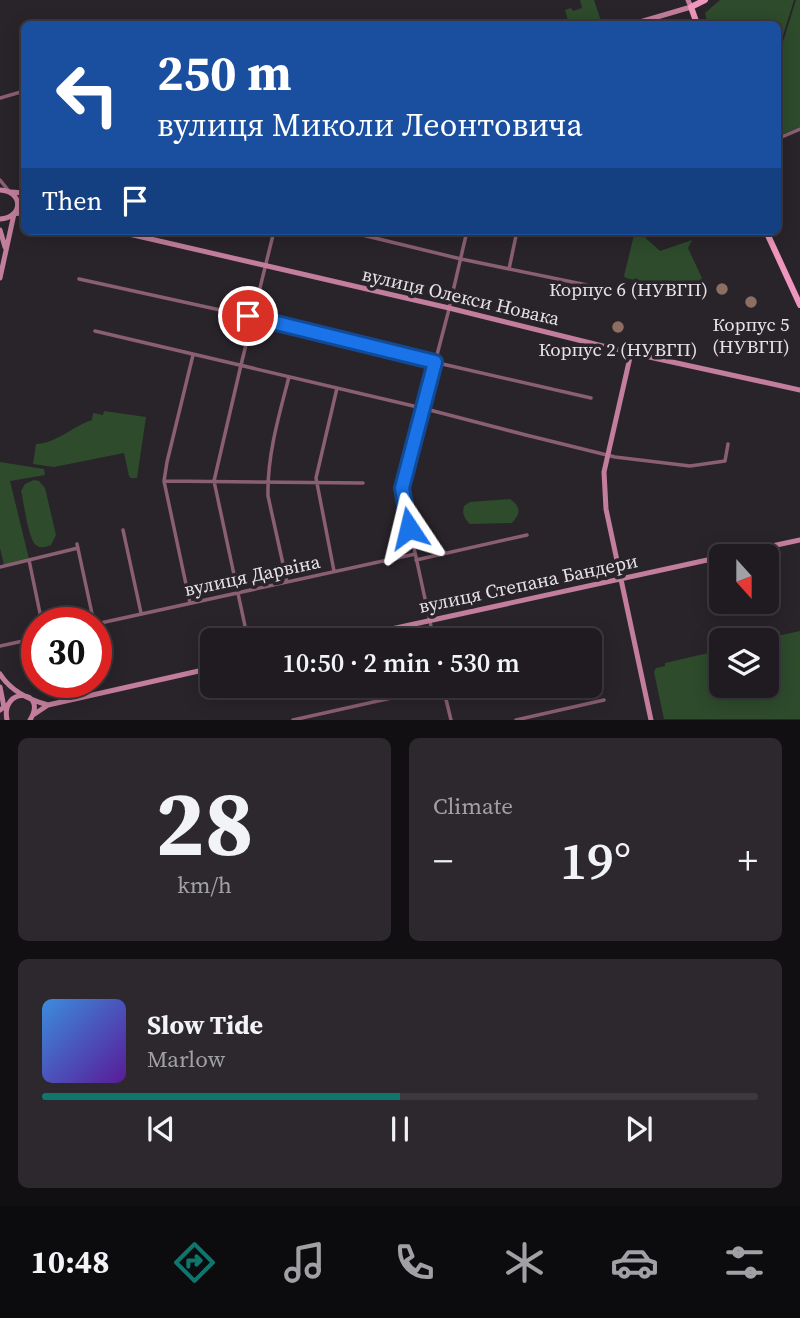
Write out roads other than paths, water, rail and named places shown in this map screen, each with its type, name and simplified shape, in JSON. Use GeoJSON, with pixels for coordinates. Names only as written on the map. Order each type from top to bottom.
{"type":"FeatureCollection","features":[{"type":"Feature","properties":{"kind":"main road"},"geometry":{"type":"LineString","coordinates":[[642,21],[705,0]]}},
{"type":"Feature","properties":{"kind":"main road"},"geometry":{"type":"LineString","coordinates":[[690,4],[695,21]]}},
{"type":"Feature","properties":{"kind":"main road"},"geometry":{"type":"LineString","coordinates":[[0,190],[21,195]]}},
{"type":"Feature","properties":{"kind":"main road"},"geometry":{"type":"LineString","coordinates":[[11,192],[21,207]]}},
{"type":"Feature","properties":{"kind":"main road"},"geometry":{"type":"LineString","coordinates":[[0,278],[14,214],[21,200]]}},
{"type":"Feature","properties":{"kind":"main road"},"geometry":{"type":"LineString","coordinates":[[0,219],[7,219],[21,211]]}},
{"type":"Feature","properties":{"kind":"main road"},"geometry":{"type":"LineString","coordinates":[[0,230],[5,253]]}},
{"type":"Feature","properties":{"kind":"main road","name":"вулиця Олекси Новака"},"geometry":{"type":"LineString","coordinates":[[133,235],[631,353],[800,390]]}},
{"type":"Feature","properties":{"kind":"main road"},"geometry":{"type":"LineString","coordinates":[[768,235],[800,305]]}},
{"type":"Feature","properties":{"kind":"main road"},"geometry":{"type":"LineString","coordinates":[[631,353],[604,472],[606,509],[652,719]]}},
{"type":"Feature","properties":{"kind":"main road","name":"вулиця Степана Бандери"},"geometry":{"type":"LineString","coordinates":[[779,545],[800,540]]}},
{"type":"Feature","properties":{"kind":"main road","name":"вулиця Степана Бандери"},"geometry":{"type":"LineString","coordinates":[[397,628],[709,560]]}},
{"type":"Feature","properties":{"kind":"main road"},"geometry":{"type":"LineString","coordinates":[[32,718],[48,705],[200,671]]}},
{"type":"Feature","properties":{"kind":"main road"},"geometry":{"type":"LineString","coordinates":[[0,674],[6,683],[21,693]]}},
{"type":"Feature","properties":{"kind":"main road"},"geometry":{"type":"LineString","coordinates":[[0,687],[2,709],[7,719]]}},
{"type":"Feature","properties":{"kind":"main road"},"geometry":{"type":"LineString","coordinates":[[2,709],[15,695],[21,696]]}},
{"type":"Feature","properties":{"kind":"main road"},"geometry":{"type":"LineString","coordinates":[[28,698],[33,705],[32,718]]}},
{"type":"Feature","properties":{"kind":"main road"},"geometry":{"type":"LineString","coordinates":[[30,698],[48,705]]}},
{"type":"Feature","properties":{"kind":"street"},"geometry":{"type":"LineString","coordinates":[[0,98],[21,92]]}},
{"type":"Feature","properties":{"kind":"street"},"geometry":{"type":"LineString","coordinates":[[781,137],[800,129]]}},
{"type":"Feature","properties":{"kind":"street"},"geometry":{"type":"LineString","coordinates":[[0,180],[11,192]]}},
{"type":"Feature","properties":{"kind":"street"},"geometry":{"type":"LineString","coordinates":[[245,628],[214,481],[273,235]]}},
{"type":"Feature","properties":{"kind":"street"},"geometry":{"type":"LineString","coordinates":[[362,235],[509,270],[587,285]]}},
{"type":"Feature","properties":{"kind":"street"},"geometry":{"type":"LineString","coordinates":[[431,628],[402,488],[466,235]]}},
{"type":"Feature","properties":{"kind":"street"},"geometry":{"type":"LineString","coordinates":[[509,270],[516,235]]}},
{"type":"Feature","properties":{"kind":"street"},"geometry":{"type":"LineString","coordinates":[[79,279],[253,317],[591,398]]}},
{"type":"Feature","properties":{"kind":"street"},"geometry":{"type":"LineString","coordinates":[[95,331],[422,408],[607,455],[690,466],[704,465],[725,461],[728,444]]}},
{"type":"Feature","properties":{"kind":"street"},"geometry":{"type":"LineString","coordinates":[[190,603],[164,481],[193,355]]}},
{"type":"Feature","properties":{"kind":"street"},"geometry":{"type":"LineString","coordinates":[[287,582],[268,496],[268,482],[269,463],[289,377]]}},
{"type":"Feature","properties":{"kind":"street"},"geometry":{"type":"LineString","coordinates":[[334,572],[316,482],[337,388]]}},
{"type":"Feature","properties":{"kind":"street"},"geometry":{"type":"LineString","coordinates":[[164,481],[363,483]]}},
{"type":"Feature","properties":{"kind":"street"},"geometry":{"type":"LineString","coordinates":[[123,530],[141,614]]}},
{"type":"Feature","properties":{"kind":"street","name":"вулиця Дарвіна"},"geometry":{"type":"LineString","coordinates":[[112,620],[334,572],[527,535]]}},
{"type":"Feature","properties":{"kind":"street"},"geometry":{"type":"LineString","coordinates":[[0,567],[78,546],[91,607]]}},
{"type":"Feature","properties":{"kind":"street"},"geometry":{"type":"LineString","coordinates":[[29,560],[39,607]]}},
{"type":"Feature","properties":{"kind":"street"},"geometry":{"type":"LineString","coordinates":[[0,646],[21,641]]}},
{"type":"Feature","properties":{"kind":"street"},"geometry":{"type":"LineString","coordinates":[[293,719],[389,698]]}},
{"type":"Feature","properties":{"kind":"street"},"geometry":{"type":"LineString","coordinates":[[447,698],[451,719]]}},
{"type":"Feature","properties":{"kind":"street"},"geometry":{"type":"LineString","coordinates":[[516,719],[604,701]]}},
{"type":"Feature","properties":{"kind":"place","name":"Корпус 6 (НУВГП)"},"geometry":{"type":"Point","coordinates":[722,289]}},
{"type":"Feature","properties":{"kind":"place","name":"Корпус 5 (НУВГП)"},"geometry":{"type":"Point","coordinates":[751,302]}},
{"type":"Feature","properties":{"kind":"place","name":"Корпус 2 (НУВГП)"},"geometry":{"type":"Point","coordinates":[618,327]}}]}
